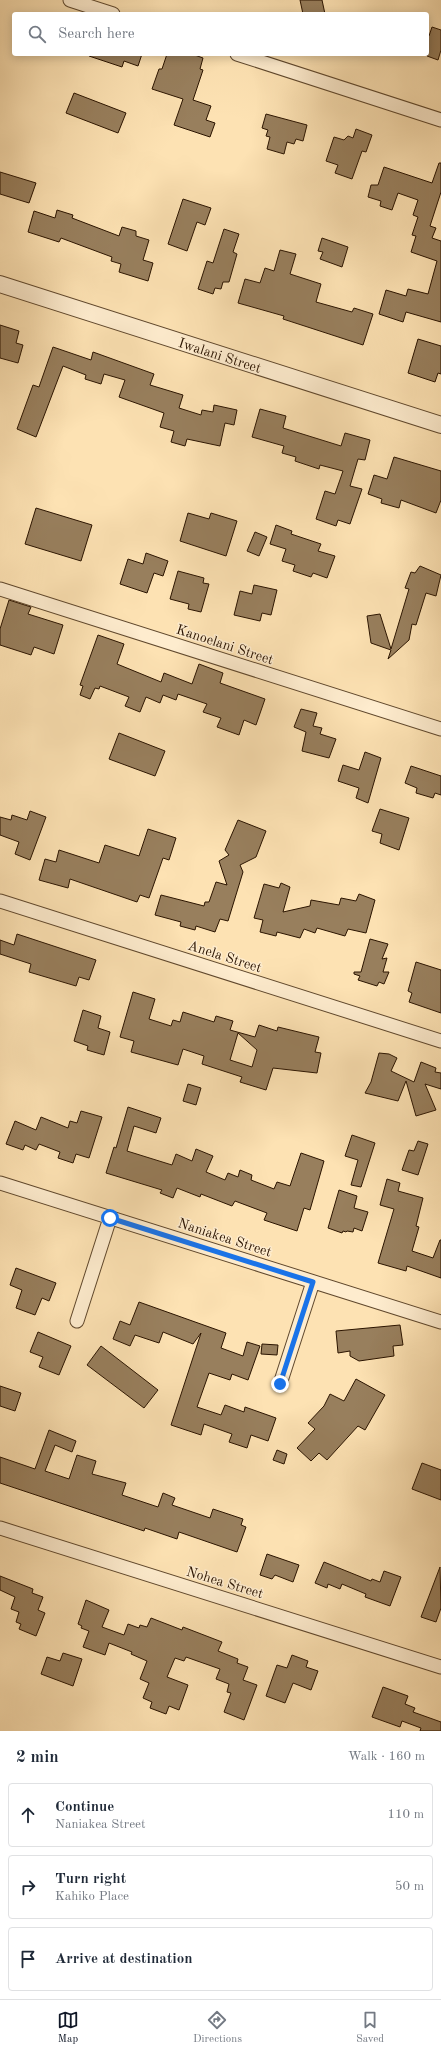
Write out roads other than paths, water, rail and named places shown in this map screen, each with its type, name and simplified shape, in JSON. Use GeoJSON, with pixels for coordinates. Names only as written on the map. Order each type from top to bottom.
{"type":"FeatureCollection","features":[{"type":"Feature","properties":{"kind":"street"},"geometry":{"type":"LineString","coordinates":[[70,0],[107,12]]}},
{"type":"Feature","properties":{"kind":"street"},"geometry":{"type":"LineString","coordinates":[[243,56],[441,120]]}},
{"type":"Feature","properties":{"kind":"street","name":"Iwalani Street"},"geometry":{"type":"LineString","coordinates":[[0,284],[441,425]]}},
{"type":"Feature","properties":{"kind":"street","name":"Kanoelani Street"},"geometry":{"type":"LineString","coordinates":[[0,589],[441,729]]}},
{"type":"Feature","properties":{"kind":"street","name":"Anela Street"},"geometry":{"type":"LineString","coordinates":[[0,901],[441,1042]]}},
{"type":"Feature","properties":{"kind":"street","name":"Naniakea Street"},"geometry":{"type":"LineString","coordinates":[[0,1183],[441,1322]]}},
{"type":"Feature","properties":{"kind":"street"},"geometry":{"type":"LineString","coordinates":[[77,1321],[110,1218]]}},
{"type":"Feature","properties":{"kind":"street"},"geometry":{"type":"LineString","coordinates":[[280,1384],[313,1282]]}},
{"type":"Feature","properties":{"kind":"street","name":"Nohea Street"},"geometry":{"type":"LineString","coordinates":[[0,1528],[441,1667]]}}]}
